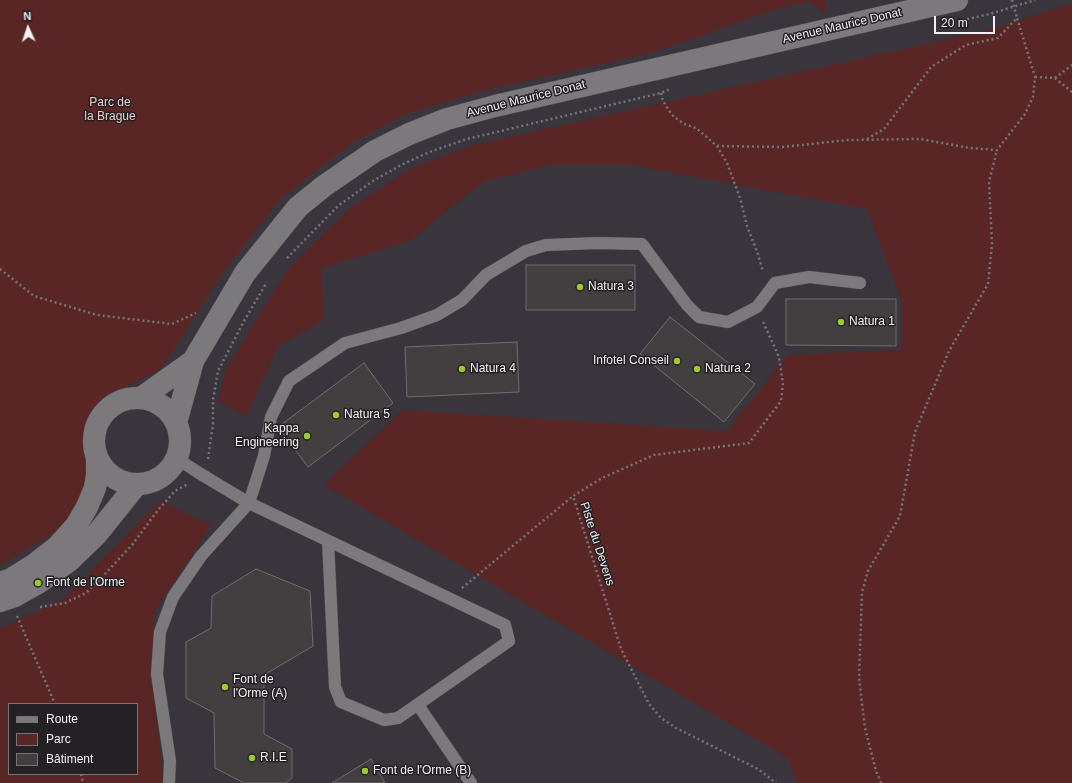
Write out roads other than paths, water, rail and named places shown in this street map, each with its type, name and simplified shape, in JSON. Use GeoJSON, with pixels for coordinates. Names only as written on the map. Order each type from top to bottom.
{"type":"FeatureCollection","features":[{"type":"Feature","properties":{"kind":"main road","name":"Avenue Maurice Donat"},"geometry":{"type":"LineString","coordinates":[[193,361],[222,309],[245,273],[298,207],[324,186],[375,151],[409,134],[447,119],[494,106],[957,0]]}},
{"type":"Feature","properties":{"kind":"main road"},"geometry":{"type":"LineString","coordinates":[[141,398],[193,361]]}},
{"type":"Feature","properties":{"kind":"main road"},"geometry":{"type":"LineString","coordinates":[[176,423],[193,361]]}},
{"type":"Feature","properties":{"kind":"main road"},"geometry":{"type":"LineString","coordinates":[[7,597],[10,579],[35,564],[58,547],[76,526],[87,507],[95,488],[97,475],[97,458],[94,444],[95,430],[101,416],[112,405],[126,399],[141,398],[152,400],[162,406],[176,423],[180,434],[176,458],[171,467],[156,479],[137,484],[124,482],[113,477],[104,469],[97,458]]}},
{"type":"Feature","properties":{"kind":"main road"},"geometry":{"type":"LineString","coordinates":[[7,597],[38,583],[70,561],[96,535],[137,484]]}},
{"type":"Feature","properties":{"kind":"lane"},"geometry":{"type":"LineString","coordinates":[[169,783],[170,761],[157,674],[160,632],[173,597],[197,562],[249,502],[264,456],[271,416],[289,382],[345,343],[401,328],[437,315],[462,300],[486,275],[526,251],[546,245],[598,243],[642,244],[687,305],[699,317],[728,322],[756,307],[775,283],[809,277],[860,283]]}},
{"type":"Feature","properties":{"kind":"lane"},"geometry":{"type":"LineString","coordinates":[[176,458],[249,502],[505,625],[509,641],[398,718],[384,720],[341,702],[335,687],[328,541]]}},
{"type":"Feature","properties":{"kind":"lane"},"geometry":{"type":"LineString","coordinates":[[418,705],[471,783]]}},
{"type":"Feature","properties":{"kind":"place","name":"Natura 3"},"geometry":{"type":"Point","coordinates":[580,287]}},
{"type":"Feature","properties":{"kind":"place","name":"Natura 1"},"geometry":{"type":"Point","coordinates":[841,322]}},
{"type":"Feature","properties":{"kind":"place","name":"Infotel Conseil"},"geometry":{"type":"Point","coordinates":[677,361]}},
{"type":"Feature","properties":{"kind":"place","name":"Natura 4"},"geometry":{"type":"Point","coordinates":[462,369]}},
{"type":"Feature","properties":{"kind":"place","name":"Natura 2"},"geometry":{"type":"Point","coordinates":[697,369]}},
{"type":"Feature","properties":{"kind":"place","name":"Natura 5"},"geometry":{"type":"Point","coordinates":[336,415]}},
{"type":"Feature","properties":{"kind":"place","name":"Kappa Engineering"},"geometry":{"type":"Point","coordinates":[307,436]}},
{"type":"Feature","properties":{"kind":"place","name":"Font de l'Orme"},"geometry":{"type":"Point","coordinates":[38,583]}},
{"type":"Feature","properties":{"kind":"place","name":"Font de l'Orme (A)"},"geometry":{"type":"Point","coordinates":[225,687]}},
{"type":"Feature","properties":{"kind":"place","name":"R.I.E"},"geometry":{"type":"Point","coordinates":[252,758]}},
{"type":"Feature","properties":{"kind":"place","name":"Font de l'Orme (B)"},"geometry":{"type":"Point","coordinates":[365,771]}},
{"type":"Feature","properties":{"kind":"park label","name":"Parc de la Brague"},"geometry":{"type":"Point","coordinates":[110,110]}}]}
